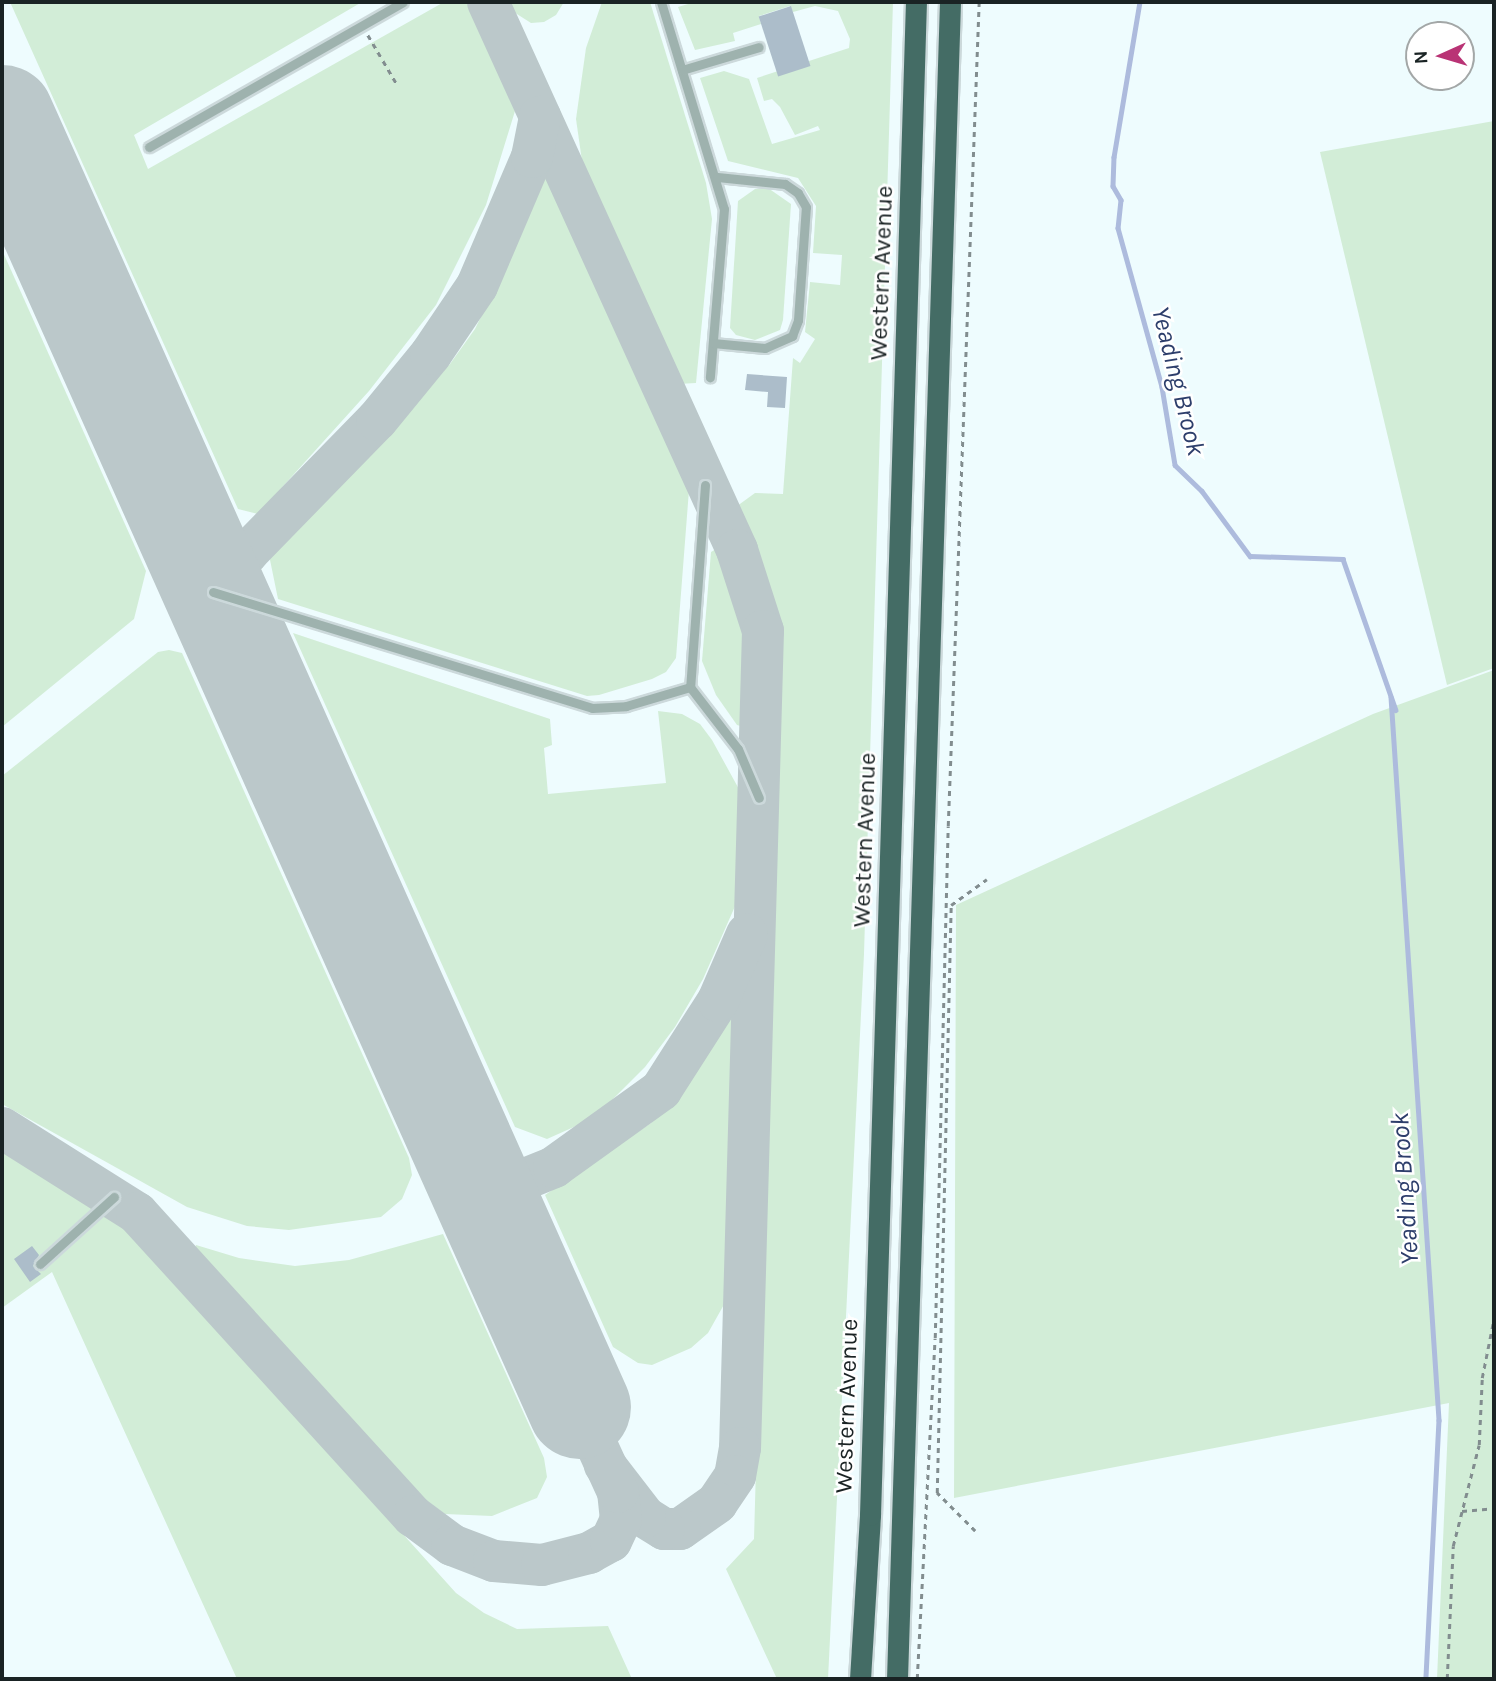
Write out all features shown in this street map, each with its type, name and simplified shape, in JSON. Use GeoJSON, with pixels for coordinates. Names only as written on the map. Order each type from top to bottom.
{"type":"FeatureCollection","features":[{"type":"Feature","properties":{"kind":"highway","name":"Western Avenue"},"geometry":{"type":"LineString","coordinates":[[860,1679],[870,1501],[916,2]]}},
{"type":"Feature","properties":{"kind":"highway"},"geometry":{"type":"LineString","coordinates":[[897,1679],[950,2]]}},
{"type":"Feature","properties":{"kind":"lane"},"geometry":{"type":"LineString","coordinates":[[149,147],[403,2]]}},
{"type":"Feature","properties":{"kind":"lane"},"geometry":{"type":"LineString","coordinates":[[661,2],[718,177],[723,209],[710,377]]}},
{"type":"Feature","properties":{"kind":"lane"},"geometry":{"type":"LineString","coordinates":[[682,70],[758,47]]}},
{"type":"Feature","properties":{"kind":"lane"},"geometry":{"type":"LineString","coordinates":[[713,343],[765,348],[792,336],[798,320],[806,207],[798,193],[785,184],[718,177]]}},
{"type":"Feature","properties":{"kind":"lane"},"geometry":{"type":"LineString","coordinates":[[705,485],[690,687],[738,749],[759,798]]}},
{"type":"Feature","properties":{"kind":"lane"},"geometry":{"type":"LineString","coordinates":[[213,592],[592,708],[626,706],[690,687]]}},
{"type":"Feature","properties":{"kind":"lane"},"geometry":{"type":"LineString","coordinates":[[40,1264],[114,1197]]}},
{"type":"Feature","properties":{"kind":"path"},"geometry":{"type":"LineString","coordinates":[[917,1679],[935,1338],[948,826],[978,2]]}},
{"type":"Feature","properties":{"kind":"path"},"geometry":{"type":"LineString","coordinates":[[362,25],[398,86]]}},
{"type":"Feature","properties":{"kind":"path"},"geometry":{"type":"LineString","coordinates":[[975,1531],[937,1493],[951,905],[987,879]]}},
{"type":"Feature","properties":{"kind":"path"},"geometry":{"type":"LineString","coordinates":[[1447,1679],[1453,1546],[1479,1445],[1482,1378],[1494,1318]]}},
{"type":"Feature","properties":{"kind":"path"},"geometry":{"type":"LineString","coordinates":[[1462,1511],[1494,1508]]}},
{"type":"Feature","properties":{"kind":"green space"},"geometry":{"type":"Polygon","coordinates":[[[10,2],[362,2],[134,135],[148,169],[444,2],[467,2],[515,111],[486,205],[436,305],[369,391],[258,514],[238,509],[10,2]]]}},
{"type":"Feature","properties":{"kind":"green space"},"geometry":{"type":"Polygon","coordinates":[[[506,2],[564,2],[556,15],[544,22],[531,23],[509,9],[506,2]]]}},
{"type":"Feature","properties":{"kind":"green space"},"geometry":{"type":"Polygon","coordinates":[[[602,2],[650,2],[706,183],[712,219],[696,383],[678,384],[583,168],[576,119],[586,48],[602,2]]]}},
{"type":"Feature","properties":{"kind":"green space"},"geometry":{"type":"Polygon","coordinates":[[[695,2],[893,2],[864,954],[828,1679],[777,1679],[726,1569],[754,1539],[779,642],[765,578],[733,509],[755,493],[783,494],[793,358],[800,363],[815,339],[805,332],[810,282],[840,285],[842,255],[813,253],[816,206],[798,178],[728,161],[700,78],[724,71],[749,79],[772,144],[820,130],[818,126],[795,135],[780,107],[772,99],[764,101],[757,78],[849,48],[850,39],[838,11],[815,6],[793,12],[790,6],[759,16],[761,24],[733,33],[735,41],[695,50],[678,7],[695,2]]]}},
{"type":"Feature","properties":{"kind":"green space"},"geometry":{"type":"Polygon","coordinates":[[[1494,121],[1494,668],[1447,685],[1320,152],[1494,121]]]}},
{"type":"Feature","properties":{"kind":"green space"},"geometry":{"type":"Polygon","coordinates":[[[545,172],[689,490],[676,658],[666,672],[652,679],[599,695],[587,696],[278,599],[269,555],[450,364],[475,329],[513,252],[545,172]]]}},
{"type":"Feature","properties":{"kind":"green space"},"geometry":{"type":"Polygon","coordinates":[[[768,188],[791,204],[783,320],[780,330],[755,340],[736,335],[730,328],[738,201],[755,189],[768,188]]]}},
{"type":"Feature","properties":{"kind":"green space"},"geometry":{"type":"Polygon","coordinates":[[[2,250],[146,571],[134,619],[2,727],[2,250]]]}},
{"type":"Feature","properties":{"kind":"green space"},"geometry":{"type":"Polygon","coordinates":[[[716,549],[736,597],[743,632],[744,727],[737,725],[716,695],[702,661],[711,552],[716,549]]]}},
{"type":"Feature","properties":{"kind":"green space"},"geometry":{"type":"Polygon","coordinates":[[[293,633],[550,719],[552,745],[544,748],[548,794],[666,783],[658,711],[682,714],[700,724],[712,740],[740,791],[736,904],[703,979],[675,1027],[645,1067],[594,1118],[547,1139],[515,1127],[293,633]]]}},
{"type":"Feature","properties":{"kind":"green space"},"geometry":{"type":"Polygon","coordinates":[[[169,650],[182,653],[409,1158],[412,1175],[402,1199],[381,1217],[289,1230],[247,1226],[187,1207],[2,1104],[2,776],[158,652],[169,650]]]}},
{"type":"Feature","properties":{"kind":"green space"},"geometry":{"type":"Polygon","coordinates":[[[1494,670],[1494,1679],[1437,1679],[1449,1403],[954,1498],[956,905],[1373,714],[1494,670]]]}},
{"type":"Feature","properties":{"kind":"green space"},"geometry":{"type":"Polygon","coordinates":[[[732,1006],[726,1301],[708,1333],[691,1348],[652,1365],[638,1363],[613,1347],[545,1195],[651,1123],[676,1095],[732,1006]]]}},
{"type":"Feature","properties":{"kind":"green space"},"geometry":{"type":"Polygon","coordinates":[[[2,1148],[119,1219],[456,1593],[484,1613],[517,1629],[608,1626],[632,1679],[237,1679],[52,1272],[2,1308],[2,1148]]]}},
{"type":"Feature","properties":{"kind":"green space"},"geometry":{"type":"Polygon","coordinates":[[[443,1234],[544,1458],[547,1477],[537,1498],[492,1516],[445,1514],[424,1499],[195,1249],[196,1245],[239,1258],[295,1266],[349,1260],[443,1234]]]}},
{"type":"Feature","properties":{"kind":"building"},"geometry":{"type":"Polygon","coordinates":[[[791,6],[810,66],[778,76],[759,17],[791,6]]]}},
{"type":"Feature","properties":{"kind":"building"},"geometry":{"type":"Polygon","coordinates":[[[747,374],[787,377],[785,408],[767,407],[768,392],[745,390],[747,374]]]}},
{"type":"Feature","properties":{"kind":"building"},"geometry":{"type":"Polygon","coordinates":[[[32,1246],[39,1255],[33,1266],[41,1274],[30,1282],[14,1259],[32,1246]]]}},
{"type":"Feature","properties":{"kind":"waterway","name":"Yeading Brook"},"geometry":{"type":"LineString","coordinates":[[1140,2],[1114,157],[1113,186],[1121,200],[1118,228],[1162,387],[1175,465],[1202,491],[1250,556],[1343,559],[1396,710]]}},
{"type":"Feature","properties":{"kind":"waterway","name":"Yeading Brook"},"geometry":{"type":"LineString","coordinates":[[1391,697],[1439,1420],[1426,1679]]}},
{"type":"Feature","properties":{"kind":"taxiway"},"geometry":{"type":"LineString","coordinates":[[488,2],[737,550],[763,631],[740,1448],[735,1476],[717,1503],[680,1529],[664,1529],[645,1517],[605,1465]]}},
{"type":"Feature","properties":{"kind":"taxiway"},"geometry":{"type":"LineString","coordinates":[[185,532],[213,553],[226,558],[247,553],[377,420],[431,354],[477,286],[532,157],[540,117]]}},
{"type":"Feature","properties":{"kind":"taxiway"},"geometry":{"type":"LineString","coordinates":[[463,1146],[486,1173],[500,1180],[520,1181],[554,1167],[661,1090],[718,1001],[747,934]]}},
{"type":"Feature","properties":{"kind":"taxiway"},"geometry":{"type":"LineString","coordinates":[[2,1128],[137,1213],[413,1516],[452,1545],[494,1561],[542,1565],[589,1553],[611,1541],[621,1520],[618,1492],[579,1407]]}},
{"type":"Feature","properties":{"kind":"runway"},"geometry":{"type":"LineString","coordinates":[[2,116],[579,1407]]}}]}
